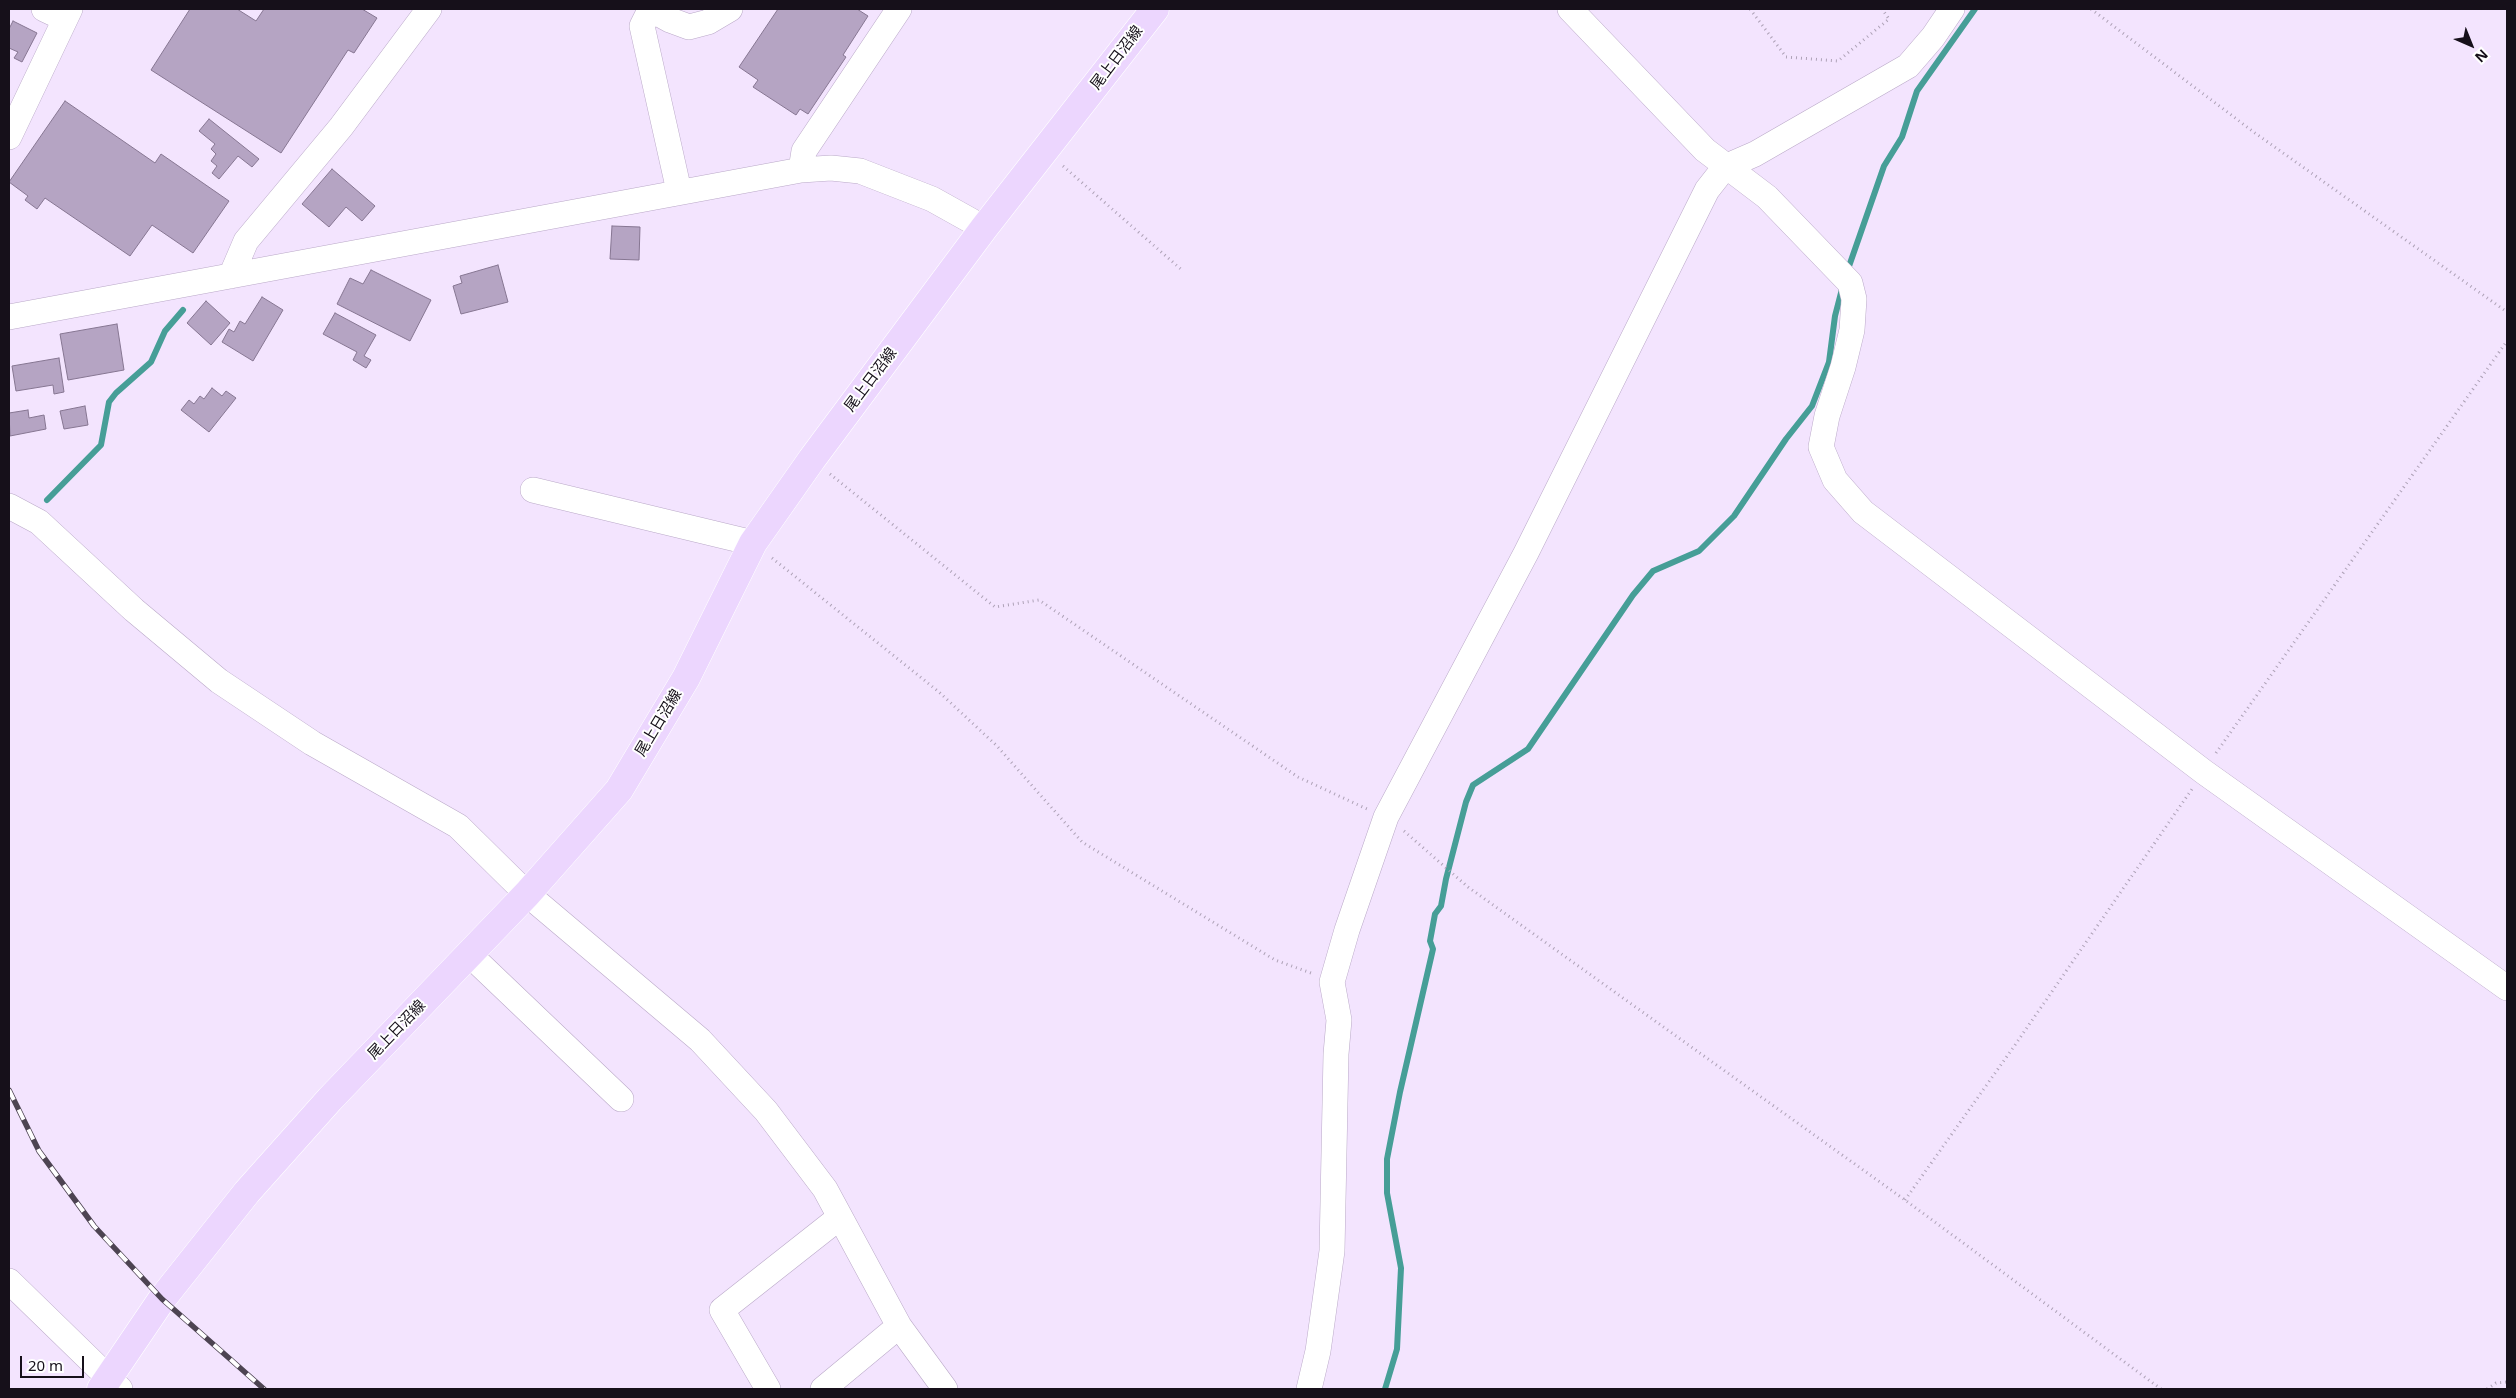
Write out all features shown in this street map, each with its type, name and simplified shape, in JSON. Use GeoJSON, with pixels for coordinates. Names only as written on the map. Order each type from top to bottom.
{"type":"FeatureCollection","features":[{"type":"Feature","properties":{"kind":"main road","name":"尾上日沼線"},"geometry":{"type":"LineString","coordinates":[[110,1385],[162,1299],[247,1192],[330,1099],[527,894],[619,790],[686,678],[753,543],[812,459],[984,228],[1155,9]]}},
{"type":"Feature","properties":{"kind":"street"},"geometry":{"type":"LineString","coordinates":[[231,276],[246,241],[335,134],[429,9]]}},
{"type":"Feature","properties":{"kind":"street"},"geometry":{"type":"LineString","coordinates":[[679,191],[642,26],[650,9],[689,27],[708,22],[730,9]]}},
{"type":"Feature","properties":{"kind":"street"},"geometry":{"type":"LineString","coordinates":[[801,170],[804,151],[898,9]]}},
{"type":"Feature","properties":{"kind":"street"},"geometry":{"type":"LineString","coordinates":[[1570,9],[1698,143],[1725,167],[1768,198],[1850,283],[1854,300],[1852,330],[1843,367],[1827,416],[1821,447],[1835,480],[1863,512],[2204,772],[2507,988]]}},
{"type":"Feature","properties":{"kind":"street"},"geometry":{"type":"LineString","coordinates":[[1308,1389],[1318,1350],[1332,1251],[1336,1054],[1339,1020],[1332,982],[1352,913],[1386,817],[1526,553],[1707,190],[1725,167],[1755,154],[1908,66],[1933,37],[1952,9]]}},
{"type":"Feature","properties":{"kind":"street"},"geometry":{"type":"LineString","coordinates":[[9,137],[59,12]]}},
{"type":"Feature","properties":{"kind":"street"},"geometry":{"type":"LineString","coordinates":[[9,317],[679,191],[801,170],[831,168],[860,171],[932,199],[984,228]]}},
{"type":"Feature","properties":{"kind":"street"},"geometry":{"type":"LineString","coordinates":[[533,490],[753,543]]}},
{"type":"Feature","properties":{"kind":"street"},"geometry":{"type":"LineString","coordinates":[[9,506],[39,522],[134,610],[219,682],[312,743],[458,826],[527,894],[700,1040],[766,1110],[825,1189],[899,1326],[945,1389]]}},
{"type":"Feature","properties":{"kind":"street"},"geometry":{"type":"LineString","coordinates":[[470,955],[621,1099]]}},
{"type":"Feature","properties":{"kind":"street"},"geometry":{"type":"LineString","coordinates":[[768,1389],[722,1310],[840,1217]]}},
{"type":"Feature","properties":{"kind":"street"},"geometry":{"type":"LineString","coordinates":[[9,1281],[110,1385]]}},
{"type":"Feature","properties":{"kind":"street"},"geometry":{"type":"LineString","coordinates":[[823,1389],[849,1381],[899,1326]]}},
{"type":"Feature","properties":{"kind":"path"},"geometry":{"type":"LineString","coordinates":[[1750,9],[1786,57],[1838,61],[1889,19],[1882,9]]}},
{"type":"Feature","properties":{"kind":"path"},"geometry":{"type":"LineString","coordinates":[[2091,9],[2255,133],[2507,312]]}},
{"type":"Feature","properties":{"kind":"path"},"geometry":{"type":"LineString","coordinates":[[1046,151],[1183,271]]}},
{"type":"Feature","properties":{"kind":"path"},"geometry":{"type":"LineString","coordinates":[[2160,1389],[1904,1200],[2507,341]]}},
{"type":"Feature","properties":{"kind":"path"},"geometry":{"type":"LineString","coordinates":[[753,543],[939,692],[997,746],[1082,842],[1275,960],[1332,982]]}},
{"type":"Feature","properties":{"kind":"path"},"geometry":{"type":"LineString","coordinates":[[2487,1389],[2496,1383],[2507,1382]]}},
{"type":"Feature","properties":{"kind":"building"},"geometry":{"type":"Polygon","coordinates":[[[190,9],[237,9],[256,21],[264,9],[362,9],[377,18],[354,53],[348,50],[281,153],[151,70],[190,9]]]}},
{"type":"Feature","properties":{"kind":"building"},"geometry":{"type":"Polygon","coordinates":[[[778,9],[857,9],[868,16],[843,55],[846,57],[808,114],[800,109],[796,115],[753,87],[758,80],[739,67],[778,9]]]}},
{"type":"Feature","properties":{"kind":"building"},"geometry":{"type":"Polygon","coordinates":[[[13,21],[37,33],[22,62],[14,58],[18,52],[9,48],[9,29],[13,21]]]}},
{"type":"Feature","properties":{"kind":"building"},"geometry":{"type":"Polygon","coordinates":[[[65,101],[155,163],[161,154],[229,201],[193,253],[152,225],[130,256],[45,198],[37,209],[25,200],[28,196],[9,182],[65,101]]]}},
{"type":"Feature","properties":{"kind":"building"},"geometry":{"type":"Polygon","coordinates":[[[209,119],[259,159],[252,167],[238,156],[219,179],[212,173],[217,166],[211,161],[216,154],[211,149],[215,144],[199,131],[209,119]]]}},
{"type":"Feature","properties":{"kind":"building"},"geometry":{"type":"Polygon","coordinates":[[[332,169],[375,206],[362,221],[346,207],[329,227],[302,204],[332,169]]]}},
{"type":"Feature","properties":{"kind":"building"},"geometry":{"type":"Polygon","coordinates":[[[612,226],[640,227],[639,260],[610,259],[612,226]]]}},
{"type":"Feature","properties":{"kind":"building"},"geometry":{"type":"Polygon","coordinates":[[[498,265],[508,302],[461,314],[453,286],[462,283],[460,276],[498,265]]]}},
{"type":"Feature","properties":{"kind":"building"},"geometry":{"type":"Polygon","coordinates":[[[371,270],[431,300],[410,341],[337,304],[350,278],[363,284],[371,270]]]}},
{"type":"Feature","properties":{"kind":"building"},"geometry":{"type":"Polygon","coordinates":[[[262,297],[283,310],[253,361],[222,342],[229,329],[234,332],[240,321],[245,324],[262,297]]]}},
{"type":"Feature","properties":{"kind":"building"},"geometry":{"type":"Polygon","coordinates":[[[206,301],[230,323],[211,345],[187,323],[206,301]]]}},
{"type":"Feature","properties":{"kind":"building"},"geometry":{"type":"Polygon","coordinates":[[[335,313],[376,335],[364,356],[371,360],[366,368],[353,360],[357,352],[323,334],[335,313]]]}},
{"type":"Feature","properties":{"kind":"building"},"geometry":{"type":"Polygon","coordinates":[[[117,324],[124,370],[68,380],[60,334],[117,324]]]}},
{"type":"Feature","properties":{"kind":"building"},"geometry":{"type":"Polygon","coordinates":[[[59,358],[64,392],[54,394],[53,385],[16,391],[12,366],[59,358]]]}},
{"type":"Feature","properties":{"kind":"building"},"geometry":{"type":"Polygon","coordinates":[[[212,388],[222,396],[226,391],[236,398],[209,432],[181,410],[189,400],[194,404],[200,396],[204,399],[212,388]]]}},
{"type":"Feature","properties":{"kind":"building"},"geometry":{"type":"Polygon","coordinates":[[[85,406],[88,425],[64,429],[60,411],[85,406]]]}},
{"type":"Feature","properties":{"kind":"building"},"geometry":{"type":"Polygon","coordinates":[[[28,410],[29,418],[44,415],[46,429],[10,436],[9,413],[28,410]]]}},
{"type":"Feature","properties":{"kind":"waterway"},"geometry":{"type":"LineString","coordinates":[[1847,272],[1884,166],[1902,137],[1917,91],[1975,9]]}},
{"type":"Feature","properties":{"kind":"waterway"},"geometry":{"type":"LineString","coordinates":[[1385,1389],[1397,1349],[1401,1268],[1387,1193],[1387,1159],[1400,1092],[1433,949],[1430,941],[1435,914],[1441,906],[1466,802],[1473,785],[1528,749],[1633,595],[1653,571],[1699,551],[1734,516],[1786,439],[1812,406],[1829,362],[1835,316],[1842,289]]}},
{"type":"Feature","properties":{"kind":"waterway"},"geometry":{"type":"LineString","coordinates":[[47,500],[101,445],[109,402],[116,393],[151,362],[165,331],[183,310]]}},
{"type":"Feature","properties":{"kind":"railway"},"geometry":{"type":"LineString","coordinates":[[9,1090],[39,1151],[94,1226],[162,1299],[264,1389]]}}]}
